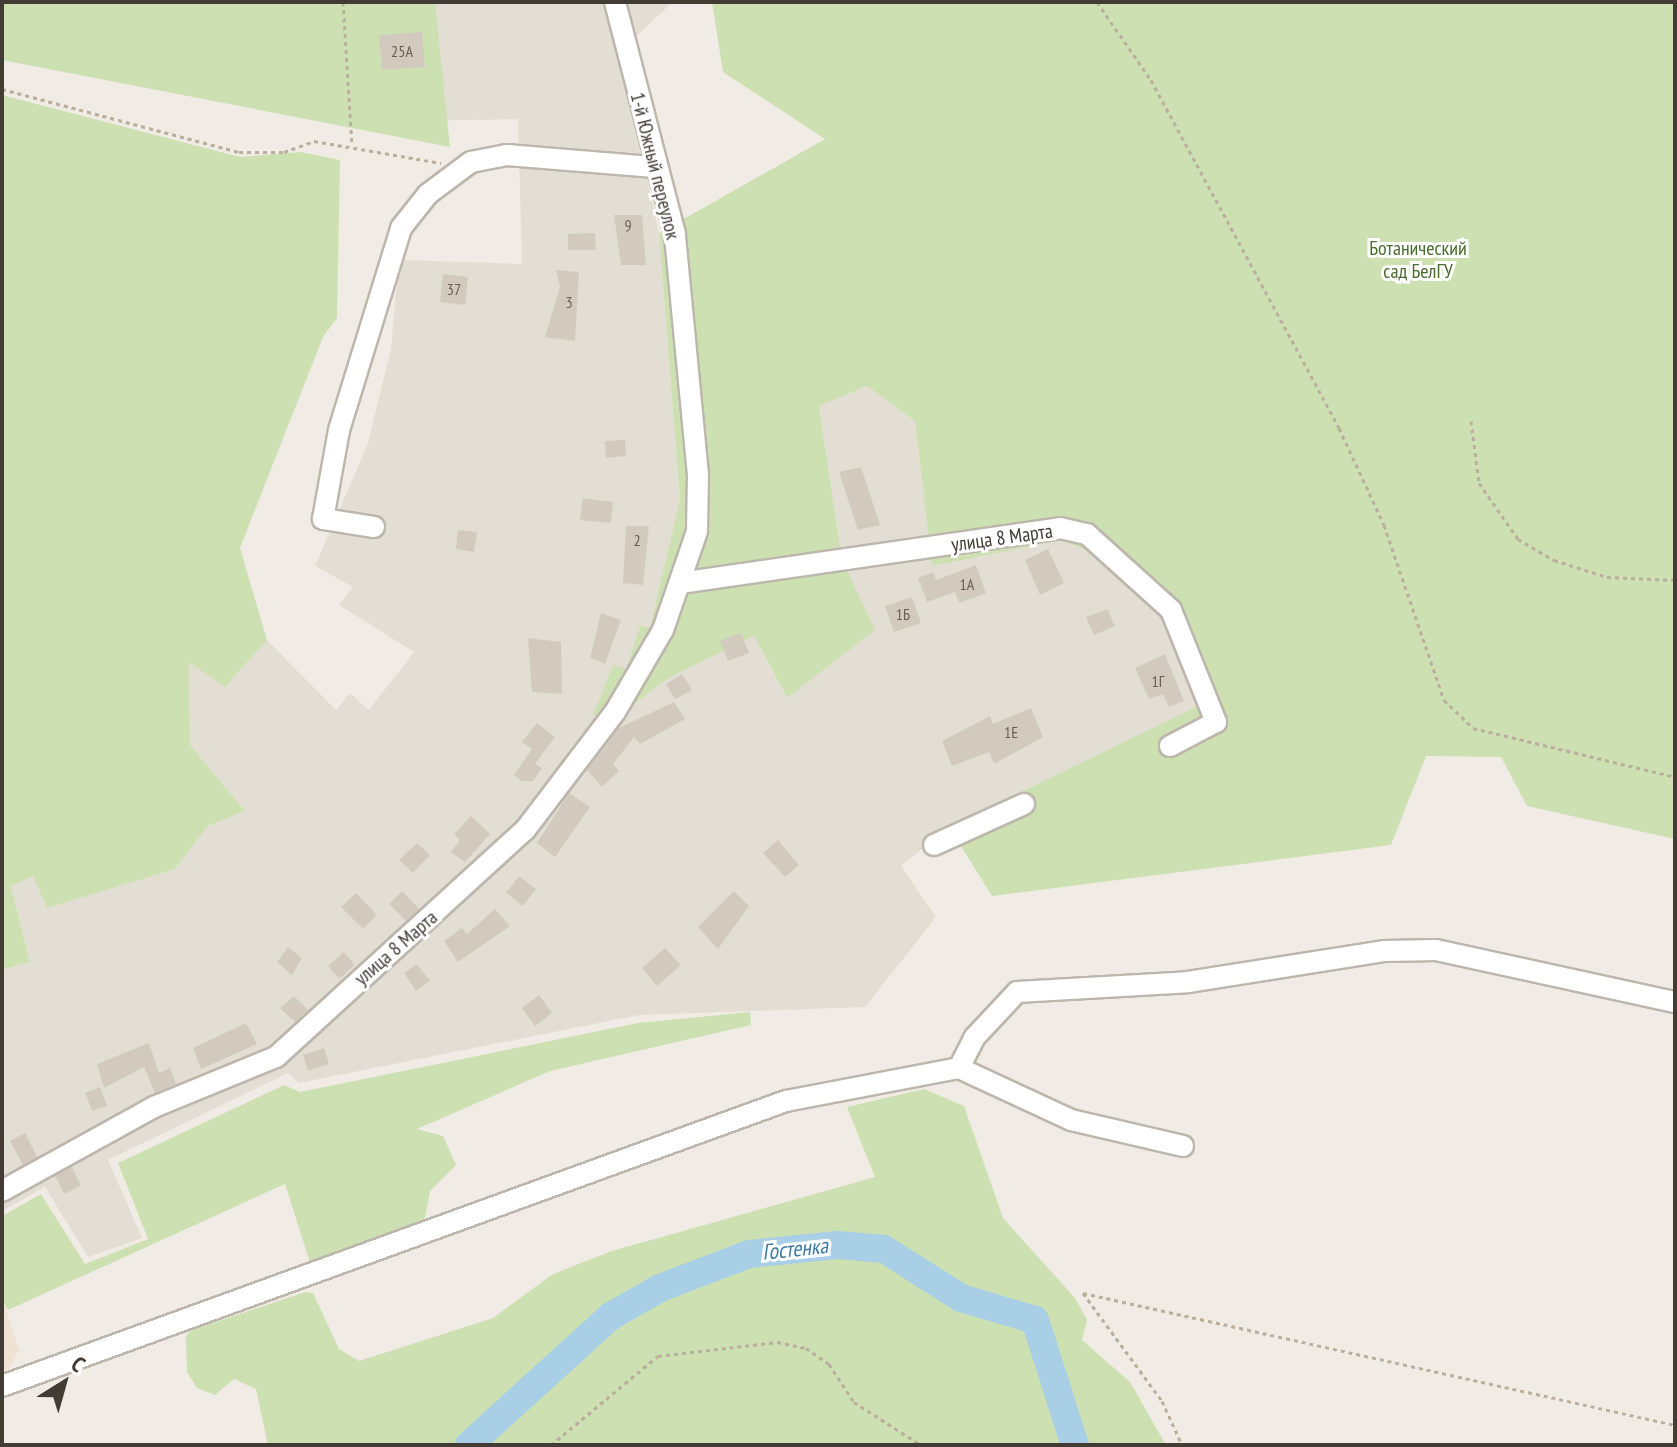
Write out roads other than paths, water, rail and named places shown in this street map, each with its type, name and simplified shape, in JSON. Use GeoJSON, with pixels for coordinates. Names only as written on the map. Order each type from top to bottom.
{"type":"FeatureCollection","features":[{"type":"Feature","properties":{"kind":"street","name":"1-й Южный переулок"},"geometry":{"type":"LineString","coordinates":[[615,2],[652,167],[675,234],[698,475]]}},
{"type":"Feature","properties":{"kind":"street"},"geometry":{"type":"LineString","coordinates":[[374,527],[323,519],[333,495],[339,430],[401,228],[428,194],[471,162],[507,155],[652,167]]}},
{"type":"Feature","properties":{"kind":"street","name":"улица 8 Марта"},"geometry":{"type":"LineString","coordinates":[[2,1191],[154,1107],[276,1057],[486,870],[615,712],[663,630],[697,531],[698,475]]}},
{"type":"Feature","properties":{"kind":"street","name":"улица 8 Марта"},"geometry":{"type":"LineString","coordinates":[[680,583],[1060,528],[1087,534],[1171,610],[1216,722],[1170,746]]}},
{"type":"Feature","properties":{"kind":"street"},"geometry":{"type":"LineString","coordinates":[[934,845],[1024,804]]}},
{"type":"Feature","properties":{"kind":"street"},"geometry":{"type":"LineString","coordinates":[[959,1068],[974,1038],[1017,992],[1188,982],[1384,951],[1474,954],[1675,1002]]}},
{"type":"Feature","properties":{"kind":"street"},"geometry":{"type":"LineString","coordinates":[[2,1386],[786,1101],[959,1068],[1071,1120],[1183,1146]]}},
{"type":"Feature","properties":{"kind":"waterway","name":"Гостенка"},"geometry":{"type":"LineString","coordinates":[[469,1445],[611,1316],[660,1288],[749,1254],[838,1245],[884,1249],[961,1298],[1035,1320],[1075,1445]]}},
{"type":"Feature","properties":{"kind":"park label","name":"Ботанический сад БелГУ"},"geometry":{"type":"Point","coordinates":[1418,260]}}]}
